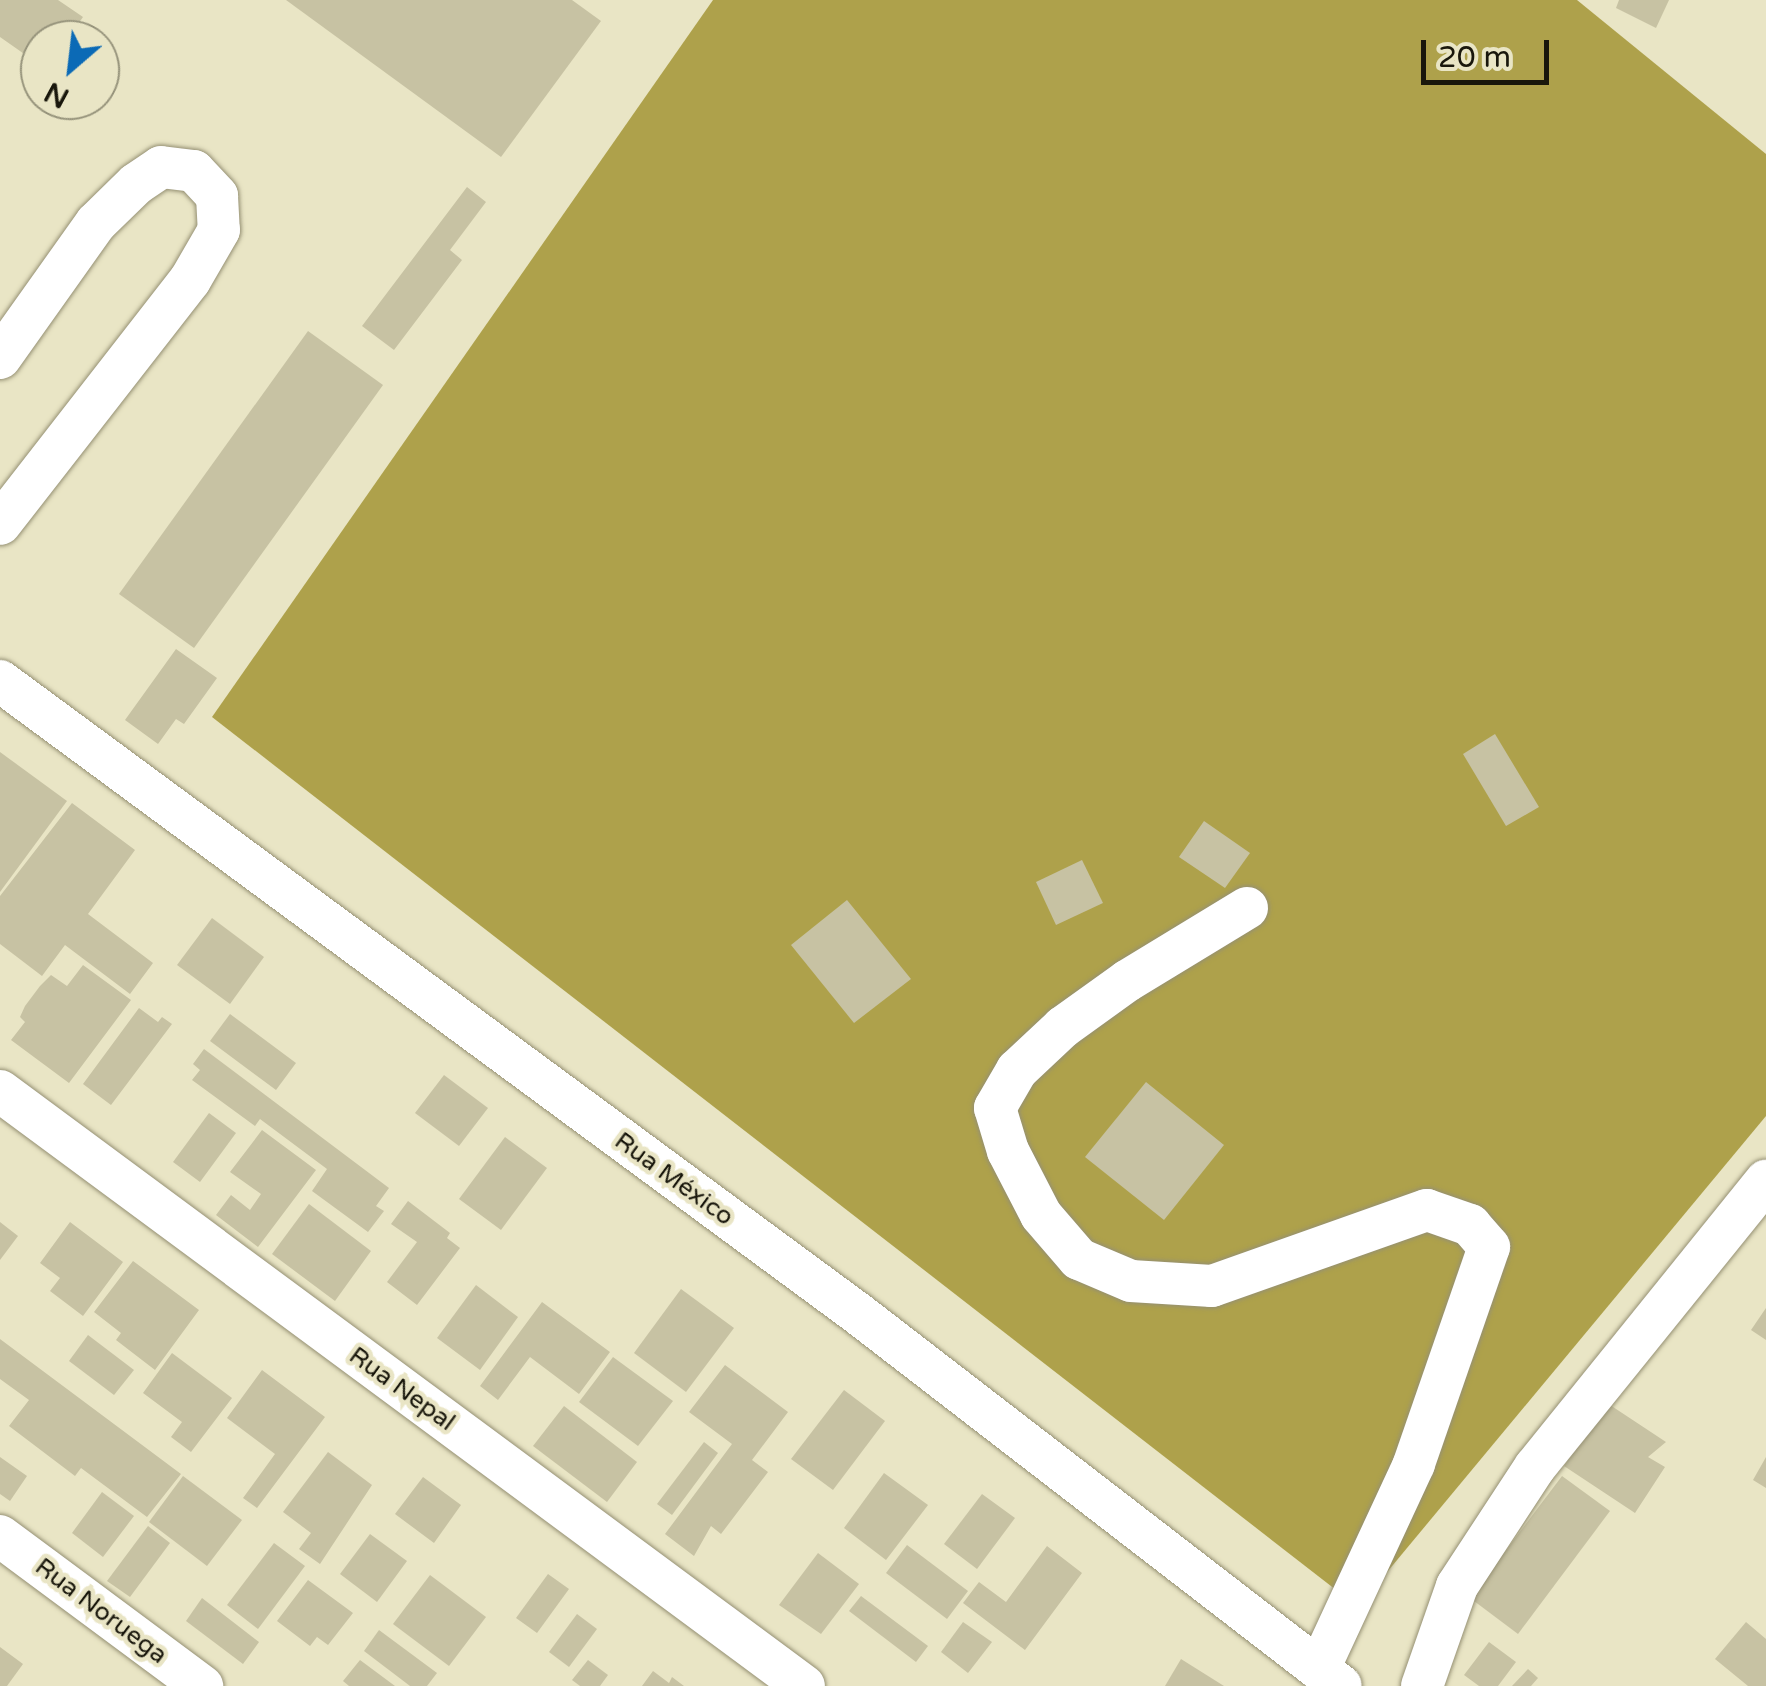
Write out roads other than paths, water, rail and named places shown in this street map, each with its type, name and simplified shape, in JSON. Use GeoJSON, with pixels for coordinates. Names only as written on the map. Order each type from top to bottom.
{"type":"FeatureCollection","features":[{"type":"Feature","properties":{"kind":"street"},"geometry":{"type":"LineString","coordinates":[[0,358],[96,223],[136,184],[160,167],[194,171],[218,196],[219,230],[190,280],[0,524]]}},
{"type":"Feature","properties":{"kind":"street","name":"Rua México"},"geometry":{"type":"LineString","coordinates":[[0,681],[856,1312],[1330,1678]]}},
{"type":"Feature","properties":{"kind":"street"},"geometry":{"type":"LineString","coordinates":[[1247,908],[1127,981],[1063,1028],[1016,1070],[995,1108],[1008,1151],[1041,1215],[1079,1259],[1131,1281],[1212,1286],[1427,1210],[1470,1225],[1489,1247],[1414,1464],[1330,1678]]}},
{"type":"Feature","properties":{"kind":"street","name":"Rua Nepal"},"geometry":{"type":"LineString","coordinates":[[0,1091],[804,1686]]}},
{"type":"Feature","properties":{"kind":"street"},"geometry":{"type":"LineString","coordinates":[[1422,1686],[1457,1586],[1535,1467],[1766,1181]]}},
{"type":"Feature","properties":{"kind":"street","name":"Rua Noruega"},"geometry":{"type":"LineString","coordinates":[[0,1536],[202,1686]]}}]}
